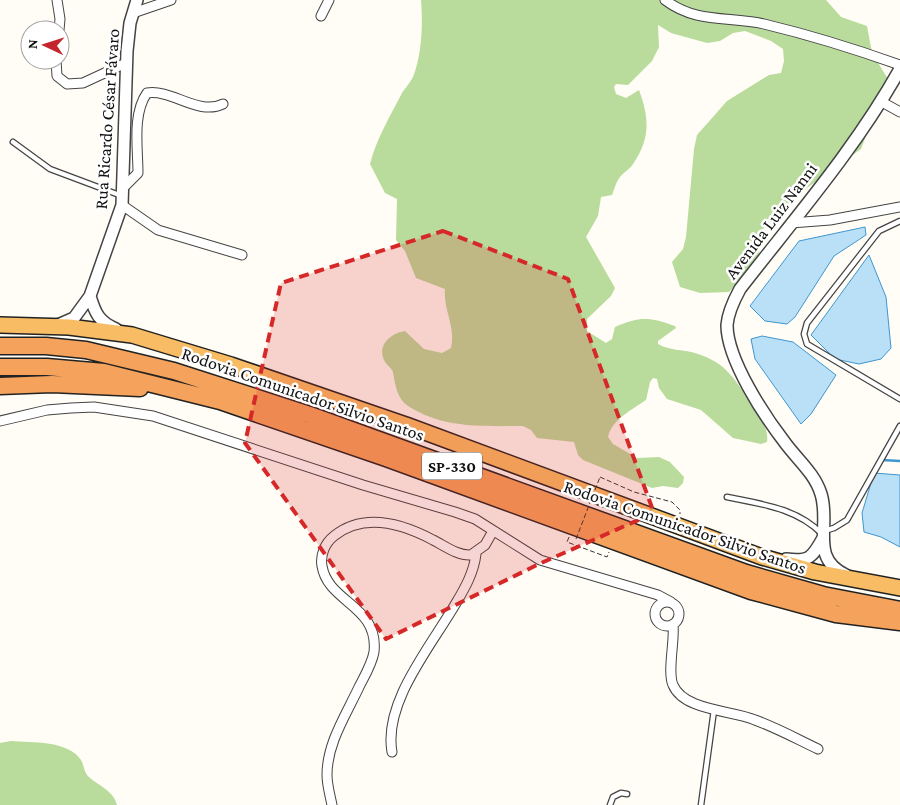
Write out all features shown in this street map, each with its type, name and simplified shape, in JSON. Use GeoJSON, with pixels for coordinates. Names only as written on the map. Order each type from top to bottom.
{"type":"FeatureCollection","features":[{"type":"Feature","properties":{"kind":"highway"},"geometry":{"type":"LineString","coordinates":[[0,326],[69,327],[132,334],[406,425],[762,557],[860,582],[900,588]]}},
{"type":"Feature","properties":{"kind":"highway","name":"Rodovia Comunicador Silvio Santos"},"geometry":{"type":"LineString","coordinates":[[0,346],[46,346],[86,350],[174,371],[301,412],[746,573],[823,595],[900,610]]}},
{"type":"Feature","properties":{"kind":"highway","name":"Rodovia Comunicador Silvio Santos"},"geometry":{"type":"LineString","coordinates":[[0,367],[47,367],[104,372],[186,392],[252,411],[574,533],[734,586],[836,614],[900,622]]}},
{"type":"Feature","properties":{"kind":"highway"},"geometry":{"type":"LineString","coordinates":[[0,386],[52,384],[145,388],[186,392]]}},
{"type":"Feature","properties":{"kind":"highway"},"geometry":{"type":"LineString","coordinates":[[836,614],[900,629]]}},
{"type":"Feature","properties":{"kind":"street"},"geometry":{"type":"LineString","coordinates":[[57,0],[58,20]]}},
{"type":"Feature","properties":{"kind":"street","name":"Rua Ricardo César Fávaro"},"geometry":{"type":"LineString","coordinates":[[36,326],[67,323],[74,318],[90,296],[123,196],[126,63],[133,13],[137,0]]}},
{"type":"Feature","properties":{"kind":"street"},"geometry":{"type":"LineString","coordinates":[[133,13],[171,0]]}},
{"type":"Feature","properties":{"kind":"street"},"geometry":{"type":"LineString","coordinates":[[321,16],[329,0]]}},
{"type":"Feature","properties":{"kind":"street"},"geometry":{"type":"LineString","coordinates":[[665,0],[674,7],[700,18],[761,24],[842,44],[900,65]]}},
{"type":"Feature","properties":{"kind":"street"},"geometry":{"type":"LineString","coordinates":[[57,70],[57,76],[67,84],[83,83],[126,63]]}},
{"type":"Feature","properties":{"kind":"street","name":"Avenida Luiz Nanni"},"geometry":{"type":"LineString","coordinates":[[860,582],[841,573],[827,561],[824,551],[824,510],[817,486],[785,444],[741,371],[730,343],[727,324],[732,304],[740,290],[846,152],[882,102],[900,69]]}},
{"type":"Feature","properties":{"kind":"street"},"geometry":{"type":"LineString","coordinates":[[222,104],[207,107],[157,92],[147,94],[142,100],[138,116],[138,173],[123,196],[158,230],[242,255]]}},
{"type":"Feature","properties":{"kind":"street"},"geometry":{"type":"LineString","coordinates":[[882,102],[900,112]]}},
{"type":"Feature","properties":{"kind":"street"},"geometry":{"type":"LineString","coordinates":[[791,223],[830,220],[900,208]]}},
{"type":"Feature","properties":{"kind":"street"},"geometry":{"type":"LineString","coordinates":[[90,296],[94,312],[106,325],[132,334]]}},
{"type":"Feature","properties":{"kind":"street"},"geometry":{"type":"LineString","coordinates":[[0,421],[47,410],[71,408],[94,408],[153,416],[475,520],[540,560],[658,595],[671,602],[677,607],[679,614],[673,624],[675,636],[670,672],[672,684],[678,692],[687,699],[714,710],[754,719],[818,749]]}},
{"type":"Feature","properties":{"kind":"street"},"geometry":{"type":"LineString","coordinates":[[332,805],[327,776],[332,744],[374,654],[374,642],[368,620],[329,584],[324,573],[323,553],[328,540],[347,528],[360,524],[379,522],[406,529],[467,556],[476,554]]}},
{"type":"Feature","properties":{"kind":"street"},"geometry":{"type":"LineString","coordinates":[[392,752],[390,738],[394,712],[412,675],[466,586],[476,554],[493,530]]}},
{"type":"Feature","properties":{"kind":"street"},"geometry":{"type":"LineString","coordinates":[[762,557],[806,560],[811,556],[824,534]]}},
{"type":"Feature","properties":{"kind":"street"},"geometry":{"type":"LineString","coordinates":[[644,591],[659,623],[666,626],[673,624]]}},
{"type":"Feature","properties":{"kind":"street"},"geometry":{"type":"LineString","coordinates":[[655,611],[659,604],[671,602]]}},
{"type":"Feature","properties":{"kind":"lane"},"geometry":{"type":"LineString","coordinates":[[13,142],[50,169],[123,196]]}},
{"type":"Feature","properties":{"kind":"lane"},"geometry":{"type":"LineString","coordinates":[[900,221],[879,231],[807,323],[804,334],[807,344],[900,398]]}},
{"type":"Feature","properties":{"kind":"lane"},"geometry":{"type":"LineString","coordinates":[[727,497],[782,508],[824,534],[847,520],[900,426]]}},
{"type":"Feature","properties":{"kind":"lane"},"geometry":{"type":"LineString","coordinates":[[701,805],[714,710]]}},
{"type":"Feature","properties":{"kind":"lane"},"geometry":{"type":"LineString","coordinates":[[610,805],[613,797],[621,792],[628,794]]}},
{"type":"Feature","properties":{"kind":"path"},"geometry":{"type":"LineString","coordinates":[[609,552],[607,558],[567,542],[574,533],[600,477],[641,494],[672,502],[680,510],[682,527]]}},
{"type":"Feature","properties":{"kind":"highlighted area"},"geometry":{"type":"Polygon","coordinates":[[[443,231],[568,279],[654,513],[539,564],[386,639],[245,443],[281,283],[443,231]]]}},
{"type":"Feature","properties":{"kind":"green space"},"geometry":{"type":"Polygon","coordinates":[[[421,0],[660,0],[673,9],[672,0],[826,0],[841,17],[867,26],[872,53],[888,79],[861,149],[807,188],[761,231],[757,238],[759,253],[756,261],[747,274],[729,292],[700,293],[680,287],[672,262],[683,249],[686,237],[697,135],[727,101],[769,75],[781,73],[784,61],[783,49],[771,41],[745,31],[733,33],[720,41],[707,43],[671,33],[658,25],[659,47],[652,61],[628,85],[616,84],[614,87],[616,94],[626,98],[639,90],[645,109],[646,127],[643,145],[639,154],[632,166],[619,179],[612,195],[601,197],[598,216],[586,237],[615,288],[611,296],[587,319],[587,331],[606,343],[612,339],[615,327],[638,319],[652,319],[675,326],[676,328],[658,341],[658,344],[667,348],[695,353],[723,367],[730,374],[761,419],[767,432],[767,442],[761,444],[733,438],[701,410],[667,399],[659,388],[657,379],[653,378],[650,382],[646,400],[618,420],[608,437],[613,444],[637,458],[659,457],[670,462],[684,477],[683,483],[678,488],[663,486],[652,488],[583,460],[578,455],[574,442],[537,438],[531,430],[523,426],[464,425],[436,419],[404,403],[397,391],[393,372],[382,355],[382,349],[390,337],[405,331],[424,349],[442,353],[451,348],[452,340],[445,289],[416,278],[405,251],[396,240],[397,199],[385,193],[370,164],[384,128],[402,93],[413,77],[416,68],[421,39],[421,0]]]}},
{"type":"Feature","properties":{"kind":"green space"},"geometry":{"type":"Polygon","coordinates":[[[11,741],[49,744],[68,749],[81,760],[87,775],[112,795],[117,805],[0,805],[0,743],[11,741]]]}},
{"type":"Feature","properties":{"kind":"water"},"geometry":{"type":"Polygon","coordinates":[[[865,227],[866,235],[834,256],[795,317],[787,324],[765,321],[750,306],[799,241],[865,227]]]}},
{"type":"Feature","properties":{"kind":"water"},"geometry":{"type":"Polygon","coordinates":[[[869,255],[886,297],[891,348],[881,359],[859,364],[835,359],[811,335],[869,255]]]}},
{"type":"Feature","properties":{"kind":"water"},"geometry":{"type":"Polygon","coordinates":[[[762,336],[793,342],[836,375],[811,414],[801,424],[755,359],[751,339],[762,336]]]}},
{"type":"Feature","properties":{"kind":"water"},"geometry":{"type":"Polygon","coordinates":[[[874,473],[900,475],[900,547],[881,537],[864,532],[862,513],[874,473]]]}},
{"type":"Feature","properties":{"kind":"waterway"},"geometry":{"type":"LineString","coordinates":[[882,460],[900,461]]}}]}
